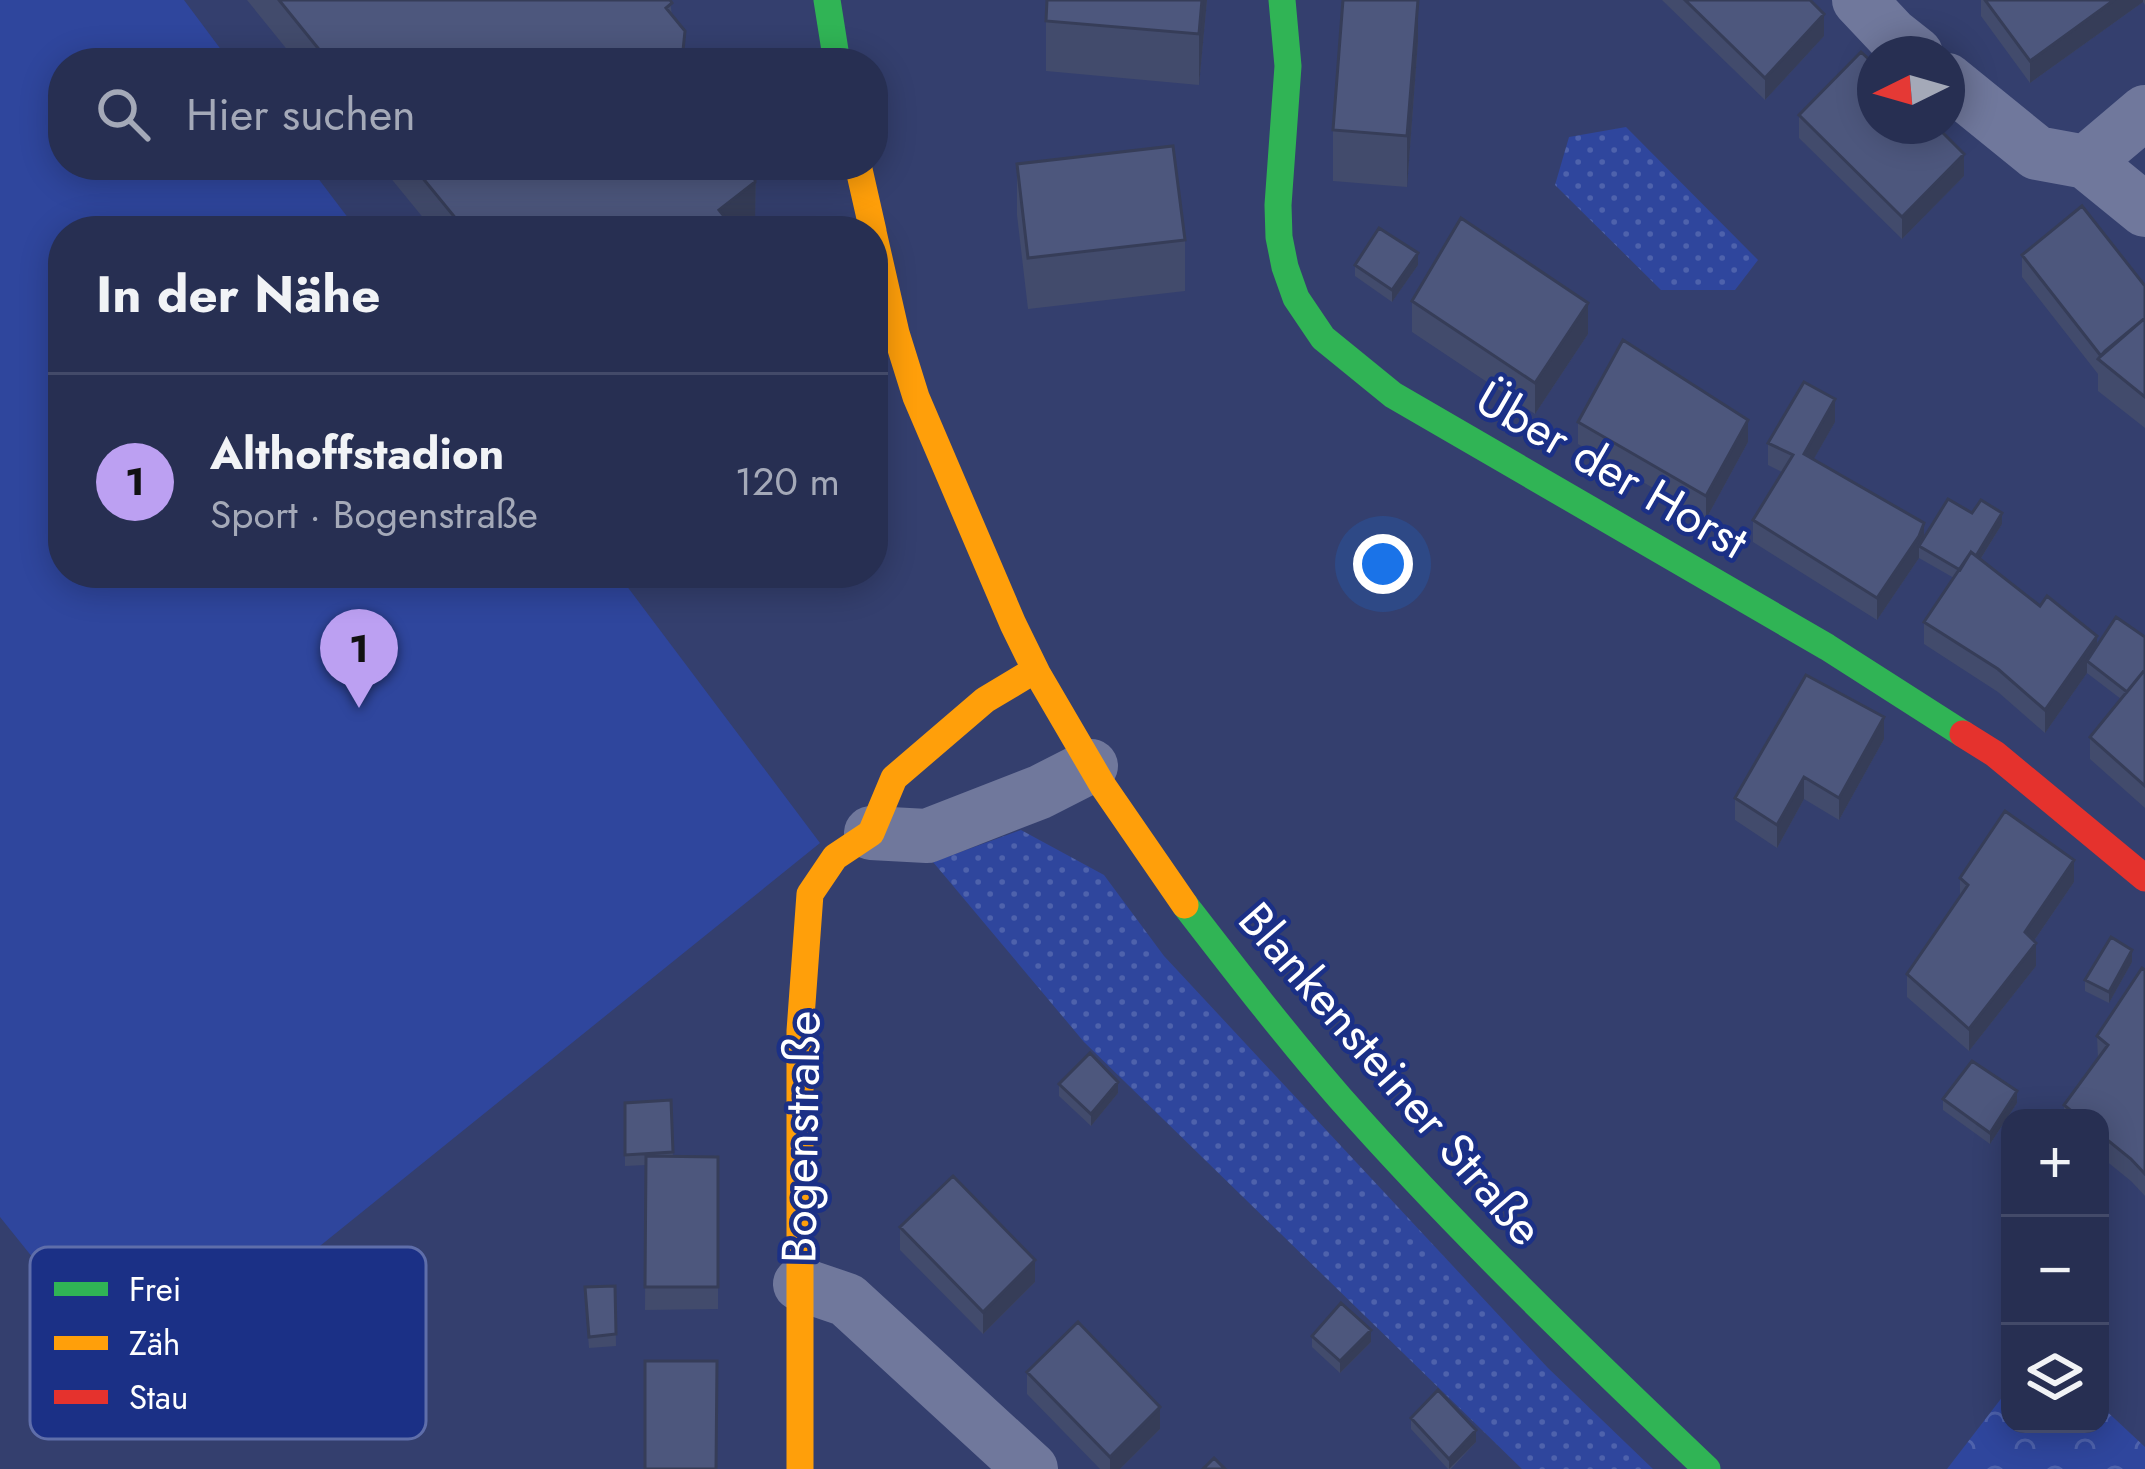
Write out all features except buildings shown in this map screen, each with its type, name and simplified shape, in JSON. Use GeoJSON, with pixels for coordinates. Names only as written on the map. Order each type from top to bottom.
{"type":"FeatureCollection","features":[{"type":"Feature","properties":{"kind":"street"},"geometry":{"type":"LineString","coordinates":[[827,0],[835,48]]}},
{"type":"Feature","properties":{"kind":"street","name":"Über der Horst"},"geometry":{"type":"LineString","coordinates":[[1282,0],[1289,71],[1276,219],[1290,286],[1316,329],[1393,395],[1827,647],[1995,754],[2145,878]]}},
{"type":"Feature","properties":{"kind":"street"},"geometry":{"type":"LineString","coordinates":[[1859,0],[1894,36]]}},
{"type":"Feature","properties":{"kind":"street"},"geometry":{"type":"LineString","coordinates":[[1965,95],[2037,153],[2086,162],[2145,211]]}},
{"type":"Feature","properties":{"kind":"street"},"geometry":{"type":"LineString","coordinates":[[2086,162],[2145,112]]}},
{"type":"Feature","properties":{"kind":"street","name":"Blankensteiner Straße"},"geometry":{"type":"LineString","coordinates":[[861,180],[870,216]]}},
{"type":"Feature","properties":{"kind":"street","name":"Blankensteiner Straße"},"geometry":{"type":"LineString","coordinates":[[888,296],[930,436],[1035,670],[1091,766],[1205,934],[1340,1099],[1572,1342],[1707,1469]]}},
{"type":"Feature","properties":{"kind":"street","name":"Bogenstraße"},"geometry":{"type":"LineString","coordinates":[[800,1469],[800,1031],[810,894],[836,857],[871,833],[894,778],[985,700],[1035,670]]}},
{"type":"Feature","properties":{"kind":"street"},"geometry":{"type":"LineString","coordinates":[[871,833],[927,836],[1040,792],[1091,766]]}},
{"type":"Feature","properties":{"kind":"street"},"geometry":{"type":"LineString","coordinates":[[800,1285],[847,1300],[1031,1469]]}},
{"type":"Feature","properties":{"kind":"green space"},"geometry":{"type":"Polygon","coordinates":[[[0,0],[184,0],[220,48],[48,48],[48,180],[319,180],[347,216],[48,216],[48,588],[628,588],[820,843],[319,1247],[30,1247],[30,1254],[0,1217],[0,0]]]}},
{"type":"Feature","properties":{"kind":"green space"},"geometry":{"type":"Polygon","coordinates":[[[1626,127],[1758,260],[1735,290],[1661,290],[1555,185],[1569,137],[1626,127]]]}},
{"type":"Feature","properties":{"kind":"green space"},"geometry":{"type":"Polygon","coordinates":[[[1021,830],[1104,875],[1164,956],[1548,1368],[1653,1469],[1522,1469],[1084,1042],[933,862],[1021,830]]]}},
{"type":"Feature","properties":{"kind":"green space"},"geometry":{"type":"Polygon","coordinates":[[[2001,1399],[2001,1433],[2109,1433],[2109,1413],[2145,1447],[2145,1469],[1947,1469],[2001,1399]]]}},
{"type":"Feature","properties":{"kind":"traffic: fast"},"geometry":{"type":"LineString","coordinates":[[827,0],[835,48]]}},
{"type":"Feature","properties":{"kind":"traffic: fast"},"geometry":{"type":"LineString","coordinates":[[1282,0],[1288,66],[1279,237],[1296,298],[1323,338],[1393,395],[1827,647],[1963,734]]}},
{"type":"Feature","properties":{"kind":"traffic: fast"},"geometry":{"type":"LineString","coordinates":[[1185,905],[1300,1051],[1428,1194],[1707,1469]]}},
{"type":"Feature","properties":{"kind":"traffic: slow"},"geometry":{"type":"LineString","coordinates":[[861,180],[870,216]]}},
{"type":"Feature","properties":{"kind":"traffic: slow"},"geometry":{"type":"LineString","coordinates":[[888,298],[916,397],[1013,624],[1103,786],[1185,905]]}},
{"type":"Feature","properties":{"kind":"traffic: slow"},"geometry":{"type":"LineString","coordinates":[[800,1469],[800,1031],[810,894],[835,857],[871,833],[894,778],[985,700],[1035,670]]}},
{"type":"Feature","properties":{"kind":"traffic: jam"},"geometry":{"type":"LineString","coordinates":[[1963,734],[1995,754],[2145,878]]}},
{"type":"Feature","properties":{"kind":"place","name":"Althoffstadion"},"geometry":{"type":"Point","coordinates":[359,708]}}]}
